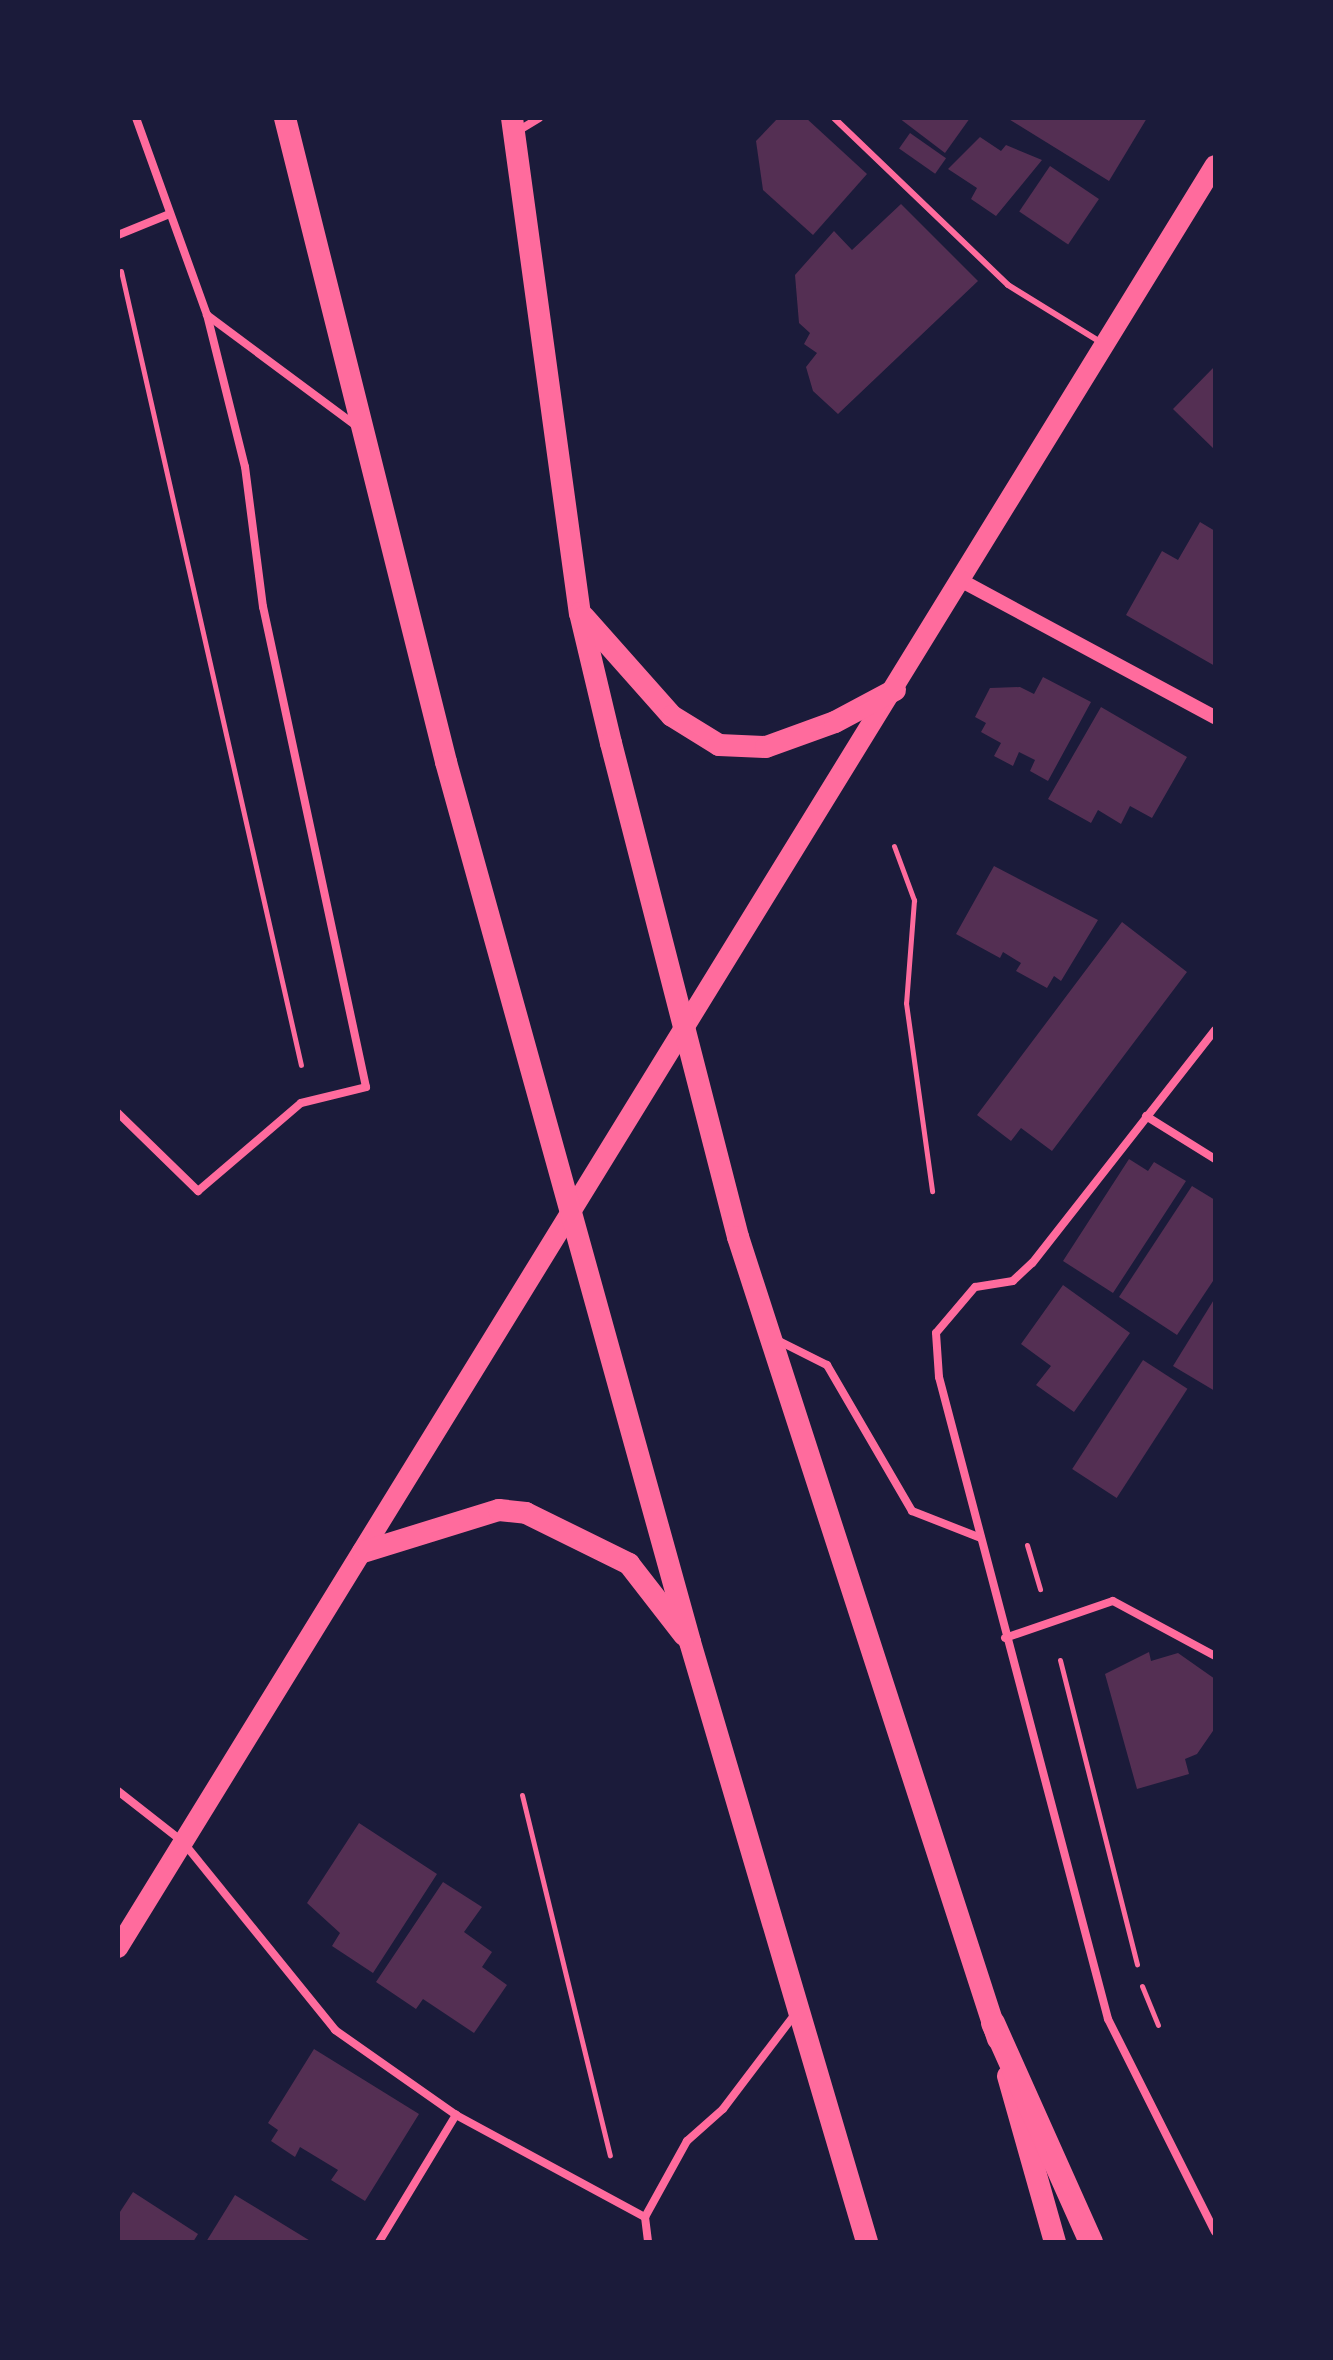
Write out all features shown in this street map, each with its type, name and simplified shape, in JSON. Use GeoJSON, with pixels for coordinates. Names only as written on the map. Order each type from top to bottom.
{"type":"FeatureCollection","features":[{"type":"Feature","properties":{"kind":"highway"},"geometry":{"type":"LineString","coordinates":[[285,118],[446,762],[574,1208],[690,1642],[867,2242]]}},
{"type":"Feature","properties":{"kind":"highway"},"geometry":{"type":"LineString","coordinates":[[513,126],[580,613],[685,1035],[773,1337],[993,2023],[1055,2242]]}},
{"type":"Feature","properties":{"kind":"highway"},"geometry":{"type":"LineString","coordinates":[[580,613],[672,716],[719,745],[766,747],[835,722],[895,690]]}},
{"type":"Feature","properties":{"kind":"highway"},"geometry":{"type":"LineString","coordinates":[[363,1552],[499,1510],[526,1513],[629,1564],[690,1642]]}},
{"type":"Feature","properties":{"kind":"highway"},"geometry":{"type":"LineString","coordinates":[[993,2023],[1091,2242]]}},
{"type":"Feature","properties":{"kind":"main road"},"geometry":{"type":"LineString","coordinates":[[118,1948],[574,1208],[685,1035],[962,581],[1102,343],[1215,165]]}},
{"type":"Feature","properties":{"kind":"street"},"geometry":{"type":"LineString","coordinates":[[118,1113],[198,1191],[309,1101],[366,1087],[263,607],[245,467],[207,315],[167,215],[136,118]]}},
{"type":"Feature","properties":{"kind":"street"},"geometry":{"type":"LineString","coordinates":[[513,126],[539,118]]}},
{"type":"Feature","properties":{"kind":"street"},"geometry":{"type":"LineString","coordinates":[[118,235],[167,215]]}},
{"type":"Feature","properties":{"kind":"street"},"geometry":{"type":"LineString","coordinates":[[207,315],[366,433]]}},
{"type":"Feature","properties":{"kind":"street"},"geometry":{"type":"LineString","coordinates":[[962,581],[1215,717]]}},
{"type":"Feature","properties":{"kind":"street"},"geometry":{"type":"LineString","coordinates":[[1215,1030],[1032,1263],[1013,1281],[975,1287],[936,1333],[939,1377],[1005,1638],[1108,2019],[1215,2232]]}},
{"type":"Feature","properties":{"kind":"street"},"geometry":{"type":"LineString","coordinates":[[1146,1116],[1215,1159]]}},
{"type":"Feature","properties":{"kind":"street"},"geometry":{"type":"LineString","coordinates":[[773,1337],[827,1365],[912,1511],[981,1538]]}},
{"type":"Feature","properties":{"kind":"street"},"geometry":{"type":"LineString","coordinates":[[1005,1638],[1050,1620],[1113,1601],[1215,1656]]}},
{"type":"Feature","properties":{"kind":"street"},"geometry":{"type":"LineString","coordinates":[[118,1791],[142,1817],[183,1842],[335,2030],[456,2115],[645,2217]]}},
{"type":"Feature","properties":{"kind":"street"},"geometry":{"type":"LineString","coordinates":[[648,2242],[645,2217],[687,2141],[723,2109],[799,2009]]}},
{"type":"Feature","properties":{"kind":"street"},"geometry":{"type":"LineString","coordinates":[[379,2242],[456,2115]]}},
{"type":"Feature","properties":{"kind":"lane"},"geometry":{"type":"LineString","coordinates":[[834,118],[1008,285],[1102,343]]}},
{"type":"Feature","properties":{"kind":"path"},"geometry":{"type":"LineString","coordinates":[[118,261],[309,1101]]}},
{"type":"Feature","properties":{"kind":"path"},"geometry":{"type":"LineString","coordinates":[[894,846],[914,900],[906,1003],[932,1191]]}},
{"type":"Feature","properties":{"kind":"path"},"geometry":{"type":"LineString","coordinates":[[1022,1531],[1050,1620],[1160,2031]]}},
{"type":"Feature","properties":{"kind":"path"},"geometry":{"type":"LineString","coordinates":[[522,1795],[610,2143],[610,2199]]}},
{"type":"Feature","properties":{"kind":"building"},"geometry":{"type":"Polygon","coordinates":[[[778,118],[806,118],[867,174],[813,235],[763,190],[756,141],[778,118]]]}},
{"type":"Feature","properties":{"kind":"building"},"geometry":{"type":"Polygon","coordinates":[[[899,118],[970,118],[945,153],[899,118]]]}},
{"type":"Feature","properties":{"kind":"building"},"geometry":{"type":"Polygon","coordinates":[[[1007,118],[1147,118],[1109,181],[1007,118]]]}},
{"type":"Feature","properties":{"kind":"building"},"geometry":{"type":"Polygon","coordinates":[[[910,133],[946,158],[935,174],[899,149],[910,133]]]}},
{"type":"Feature","properties":{"kind":"building"},"geometry":{"type":"Polygon","coordinates":[[[980,137],[1001,151],[1006,145],[1042,160],[996,216],[971,199],[977,188],[948,169],[980,137]]]}},
{"type":"Feature","properties":{"kind":"building"},"geometry":{"type":"Polygon","coordinates":[[[1050,166],[1099,199],[1068,245],[1019,212],[1050,166]]]}},
{"type":"Feature","properties":{"kind":"building"},"geometry":{"type":"Polygon","coordinates":[[[901,204],[978,281],[838,414],[813,391],[806,367],[817,353],[804,344],[810,333],[799,323],[795,275],[834,231],[852,250],[901,204]]]}},
{"type":"Feature","properties":{"kind":"building"},"geometry":{"type":"Polygon","coordinates":[[[1215,366],[1215,450],[1173,409],[1215,366]]]}},
{"type":"Feature","properties":{"kind":"building"},"geometry":{"type":"Polygon","coordinates":[[[1200,522],[1215,531],[1215,666],[1126,615],[1162,551],[1178,560],[1200,522]]]}},
{"type":"Feature","properties":{"kind":"building"},"geometry":{"type":"Polygon","coordinates":[[[1043,677],[1091,702],[1048,781],[1030,771],[1035,760],[1019,752],[1013,766],[994,756],[1001,743],[981,732],[986,723],[975,717],[990,688],[1020,687],[1034,694],[1043,677]]]}},
{"type":"Feature","properties":{"kind":"building"},"geometry":{"type":"Polygon","coordinates":[[[1101,707],[1187,757],[1152,818],[1130,806],[1121,824],[1098,810],[1091,823],[1048,799],[1101,707]]]}},
{"type":"Feature","properties":{"kind":"building"},"geometry":{"type":"Polygon","coordinates":[[[994,866],[1098,920],[1061,981],[1054,976],[1047,988],[1016,971],[1021,963],[1003,952],[1000,958],[956,934],[994,866]]]}},
{"type":"Feature","properties":{"kind":"building"},"geometry":{"type":"Polygon","coordinates":[[[1122,922],[1187,972],[1052,1151],[1021,1128],[1011,1141],[977,1115],[1122,922]]]}},
{"type":"Feature","properties":{"kind":"building"},"geometry":{"type":"Polygon","coordinates":[[[1129,1159],[1148,1171],[1154,1162],[1186,1181],[1113,1293],[1063,1261],[1129,1159]]]}},
{"type":"Feature","properties":{"kind":"building"},"geometry":{"type":"Polygon","coordinates":[[[1192,1186],[1215,1200],[1215,1278],[1177,1335],[1119,1297],[1192,1186]]]}},
{"type":"Feature","properties":{"kind":"building"},"geometry":{"type":"Polygon","coordinates":[[[1063,1285],[1130,1333],[1074,1412],[1036,1385],[1051,1366],[1021,1344],[1063,1285]]]}},
{"type":"Feature","properties":{"kind":"building"},"geometry":{"type":"Polygon","coordinates":[[[1215,1298],[1215,1391],[1173,1366],[1215,1298]]]}},
{"type":"Feature","properties":{"kind":"building"},"geometry":{"type":"Polygon","coordinates":[[[1143,1360],[1187,1389],[1117,1498],[1072,1469],[1143,1360]]]}},
{"type":"Feature","properties":{"kind":"building"},"geometry":{"type":"Polygon","coordinates":[[[1149,1652],[1151,1661],[1178,1653],[1215,1679],[1215,1728],[1197,1754],[1185,1759],[1189,1774],[1137,1789],[1105,1674],[1149,1652]]]}},
{"type":"Feature","properties":{"kind":"building"},"geometry":{"type":"Polygon","coordinates":[[[359,1823],[437,1874],[373,1973],[332,1946],[340,1933],[307,1903],[359,1823]]]}},
{"type":"Feature","properties":{"kind":"building"},"geometry":{"type":"Polygon","coordinates":[[[443,1882],[482,1907],[464,1932],[492,1952],[482,1967],[507,1985],[474,2033],[423,1999],[416,2009],[376,1982],[443,1882]]]}},
{"type":"Feature","properties":{"kind":"building"},"geometry":{"type":"Polygon","coordinates":[[[314,2049],[419,2114],[365,2201],[331,2180],[338,2170],[300,2147],[295,2157],[271,2141],[278,2130],[268,2123],[314,2049]]]}},
{"type":"Feature","properties":{"kind":"building"},"geometry":{"type":"Polygon","coordinates":[[[133,2192],[198,2234],[193,2242],[118,2242],[118,2215],[133,2192]]]}},
{"type":"Feature","properties":{"kind":"building"},"geometry":{"type":"Polygon","coordinates":[[[235,2195],[312,2242],[206,2242],[235,2195]]]}}]}
